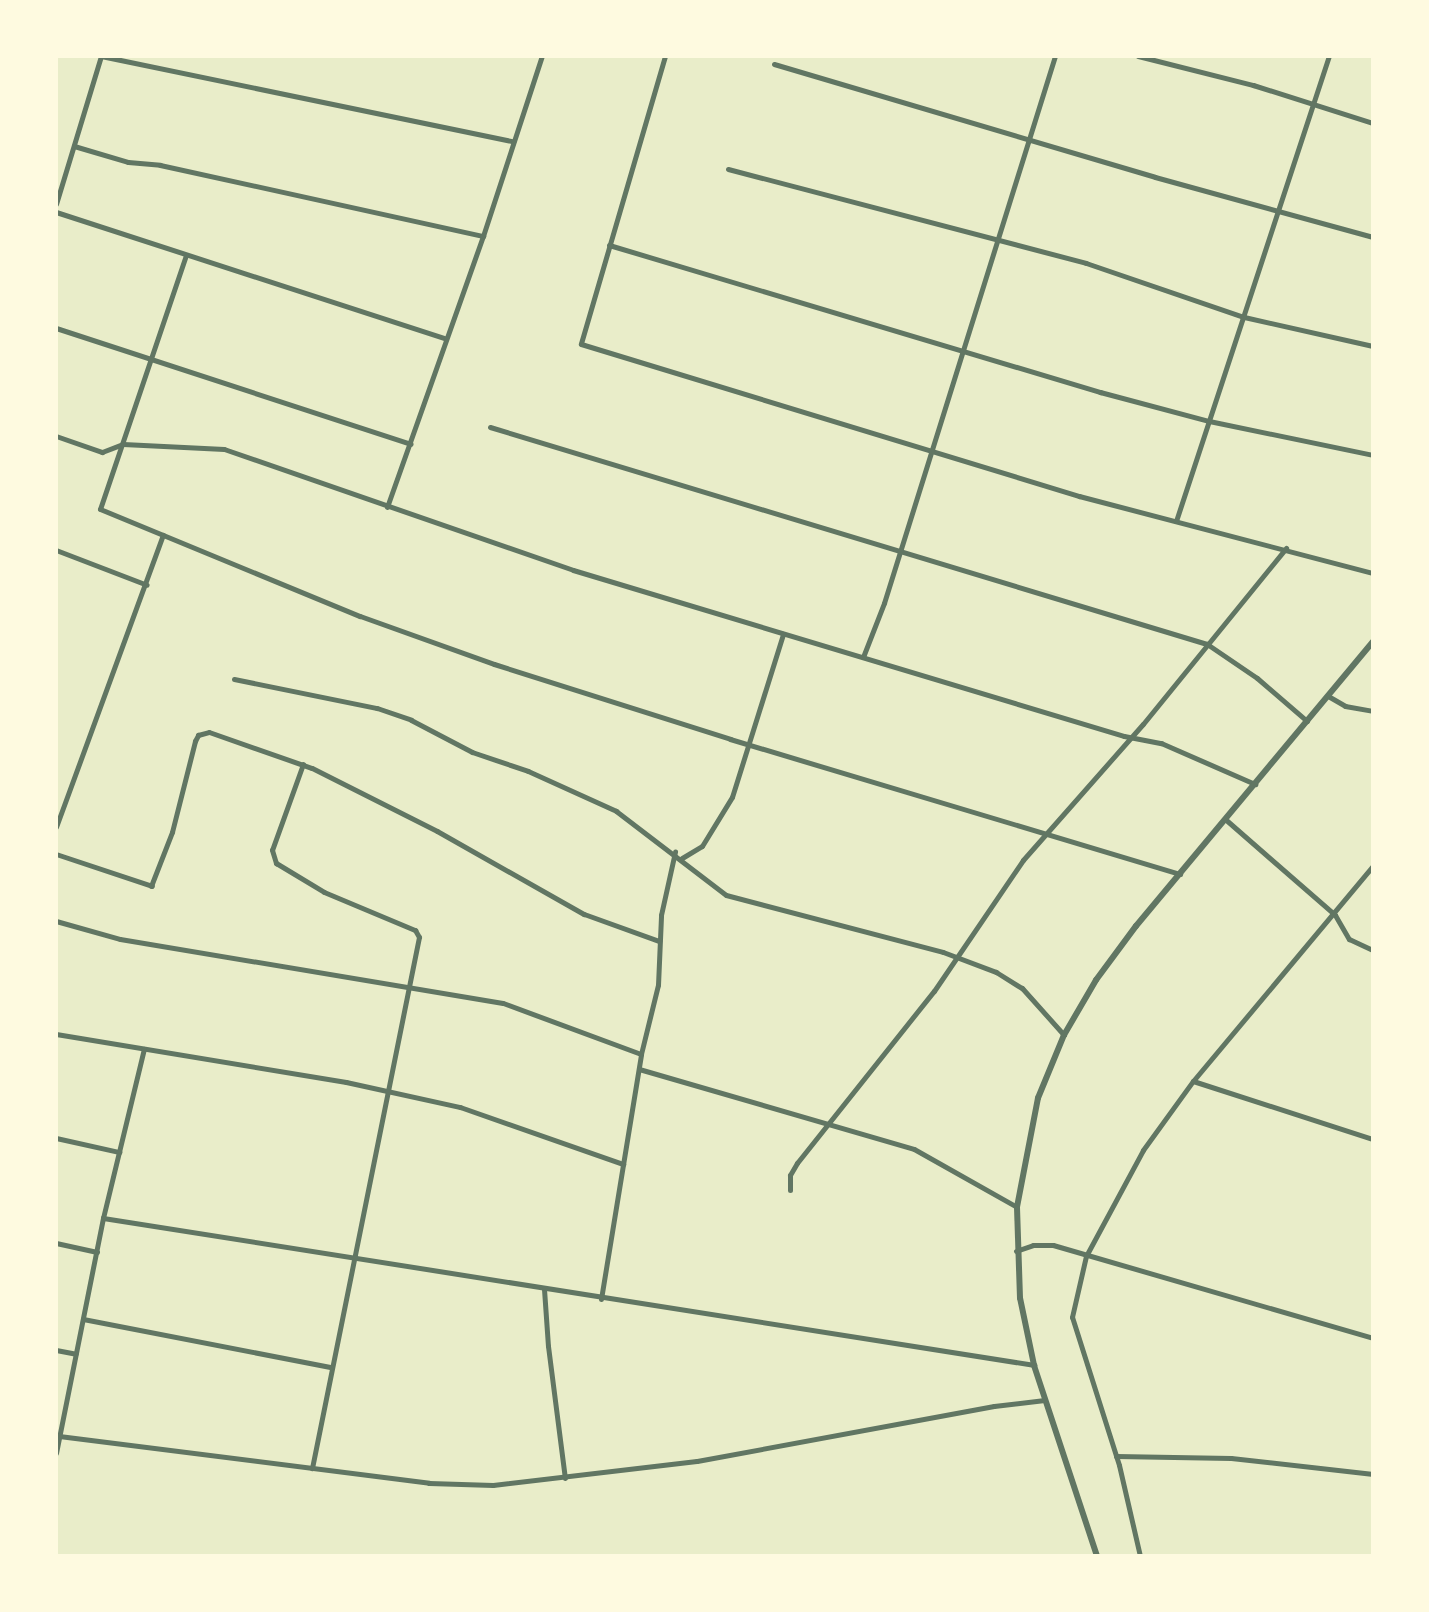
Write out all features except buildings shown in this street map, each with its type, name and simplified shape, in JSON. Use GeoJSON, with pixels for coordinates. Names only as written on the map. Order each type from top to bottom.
{"type":"FeatureCollection","features":[{"type":"Feature","properties":{"kind":"street"},"geometry":{"type":"LineString","coordinates":[[56,204],[101,56],[513,141]]}},
{"type":"Feature","properties":{"kind":"street"},"geometry":{"type":"LineString","coordinates":[[387,507],[483,236],[542,56]]}},
{"type":"Feature","properties":{"kind":"street"},"geometry":{"type":"LineString","coordinates":[[665,56],[581,344],[1079,496],[1373,573]]}},
{"type":"Feature","properties":{"kind":"street"},"geometry":{"type":"LineString","coordinates":[[863,657],[993,260],[1055,56]]}},
{"type":"Feature","properties":{"kind":"street"},"geometry":{"type":"LineString","coordinates":[[1138,56],[1253,85],[1373,123]]}},
{"type":"Feature","properties":{"kind":"street"},"geometry":{"type":"LineString","coordinates":[[1176,521],[1329,56]]}},
{"type":"Feature","properties":{"kind":"street"},"geometry":{"type":"LineString","coordinates":[[774,64],[1373,237]]}},
{"type":"Feature","properties":{"kind":"street"},"geometry":{"type":"LineString","coordinates":[[74,146],[128,162],[160,165],[483,236]]}},
{"type":"Feature","properties":{"kind":"street"},"geometry":{"type":"LineString","coordinates":[[728,169],[1086,263],[1244,317],[1373,346]]}},
{"type":"Feature","properties":{"kind":"street"},"geometry":{"type":"LineString","coordinates":[[56,212],[446,339]]}},
{"type":"Feature","properties":{"kind":"street"},"geometry":{"type":"LineString","coordinates":[[609,245],[1209,421],[1373,455]]}},
{"type":"Feature","properties":{"kind":"street"},"geometry":{"type":"LineString","coordinates":[[186,255],[100,509],[360,616],[494,664],[748,745],[1048,832],[1180,874]]}},
{"type":"Feature","properties":{"kind":"street"},"geometry":{"type":"LineString","coordinates":[[56,328],[411,444]]}},
{"type":"Feature","properties":{"kind":"street"},"geometry":{"type":"LineString","coordinates":[[490,427],[1207,644],[1257,678],[1307,721]]}},
{"type":"Feature","properties":{"kind":"street"},"geometry":{"type":"LineString","coordinates":[[56,436],[102,452],[123,444],[224,449],[573,570],[1131,737],[1161,743],[1255,784]]}},
{"type":"Feature","properties":{"kind":"street"},"geometry":{"type":"LineString","coordinates":[[56,827],[163,535]]}},
{"type":"Feature","properties":{"kind":"street"},"geometry":{"type":"LineString","coordinates":[[790,1190],[790,1175],[825,1125],[957,958],[1023,860],[1131,737],[1286,548]]}},
{"type":"Feature","properties":{"kind":"street"},"geometry":{"type":"LineString","coordinates":[[56,550],[147,585]]}},
{"type":"Feature","properties":{"kind":"street"},"geometry":{"type":"LineString","coordinates":[[682,858],[702,846],[718,827],[732,797],[783,634]]}},
{"type":"Feature","properties":{"kind":"street"},"geometry":{"type":"LineString","coordinates":[[1097,1556],[1034,1365],[1020,1298],[1016,1252],[1017,1207],[1038,1098],[1064,1035],[1096,980],[1373,642]]}},
{"type":"Feature","properties":{"kind":"street"},"geometry":{"type":"LineString","coordinates":[[234,679],[377,708],[411,720],[457,746],[528,771],[616,811],[675,852],[715,890],[726,895],[957,958],[996,972],[1022,988],[1064,1035]]}},
{"type":"Feature","properties":{"kind":"street"},"geometry":{"type":"LineString","coordinates":[[1328,696],[1345,706],[1373,711]]}},
{"type":"Feature","properties":{"kind":"street"},"geometry":{"type":"LineString","coordinates":[[56,854],[152,886],[172,832],[198,735],[209,732],[303,764],[437,831],[584,914],[659,941]]}},
{"type":"Feature","properties":{"kind":"street"},"geometry":{"type":"LineString","coordinates":[[303,764],[272,857],[284,869],[324,892],[418,932],[410,985],[352,1256],[312,1468]]}},
{"type":"Feature","properties":{"kind":"street"},"geometry":{"type":"LineString","coordinates":[[1225,819],[1335,915],[1349,939],[1373,950]]}},
{"type":"Feature","properties":{"kind":"street"},"geometry":{"type":"LineString","coordinates":[[601,1299],[641,1054],[658,985],[659,941],[675,852]]}},
{"type":"Feature","properties":{"kind":"street"},"geometry":{"type":"LineString","coordinates":[[1140,1556],[1116,1456],[1072,1317],[1086,1256],[1143,1150],[1193,1081],[1373,866]]}},
{"type":"Feature","properties":{"kind":"street"},"geometry":{"type":"LineString","coordinates":[[56,921],[120,939],[410,985],[503,1003],[641,1054]]}},
{"type":"Feature","properties":{"kind":"street"},"geometry":{"type":"LineString","coordinates":[[56,1034],[387,1091],[460,1107],[623,1164]]}},
{"type":"Feature","properties":{"kind":"street"},"geometry":{"type":"LineString","coordinates":[[56,1453],[103,1218],[144,1049]]}},
{"type":"Feature","properties":{"kind":"street"},"geometry":{"type":"LineString","coordinates":[[639,1069],[914,1149],[1017,1207]]}},
{"type":"Feature","properties":{"kind":"street"},"geometry":{"type":"LineString","coordinates":[[1193,1081],[1373,1139]]}},
{"type":"Feature","properties":{"kind":"street"},"geometry":{"type":"LineString","coordinates":[[56,1138],[119,1152]]}},
{"type":"Feature","properties":{"kind":"street"},"geometry":{"type":"LineString","coordinates":[[103,1218],[1034,1365]]}},
{"type":"Feature","properties":{"kind":"street"},"geometry":{"type":"LineString","coordinates":[[56,1243],[97,1252]]}},
{"type":"Feature","properties":{"kind":"street"},"geometry":{"type":"LineString","coordinates":[[1016,1252],[1044,1244],[1263,1303],[1373,1338]]}},
{"type":"Feature","properties":{"kind":"street"},"geometry":{"type":"LineString","coordinates":[[544,1289],[565,1478]]}},
{"type":"Feature","properties":{"kind":"street"},"geometry":{"type":"LineString","coordinates":[[83,1319],[331,1367]]}},
{"type":"Feature","properties":{"kind":"street"},"geometry":{"type":"LineString","coordinates":[[56,1350],[76,1354]]}},
{"type":"Feature","properties":{"kind":"street"},"geometry":{"type":"LineString","coordinates":[[59,1436],[457,1485],[565,1478],[697,1461],[1045,1400]]}},
{"type":"Feature","properties":{"kind":"street"},"geometry":{"type":"LineString","coordinates":[[1116,1456],[1231,1458],[1373,1474]]}}]}
